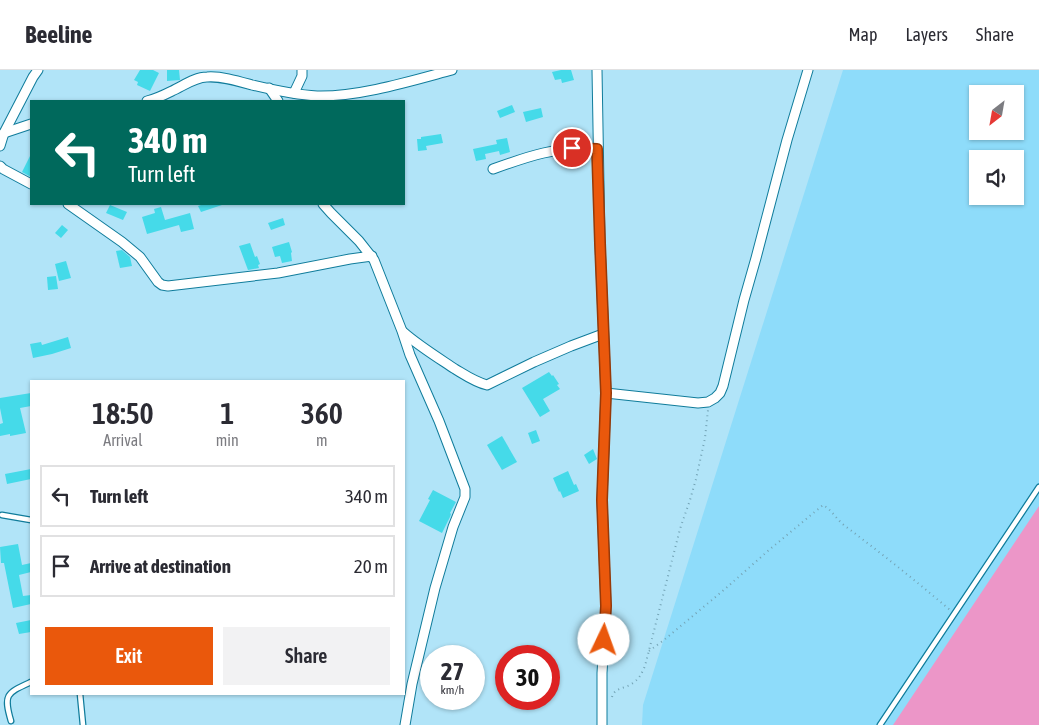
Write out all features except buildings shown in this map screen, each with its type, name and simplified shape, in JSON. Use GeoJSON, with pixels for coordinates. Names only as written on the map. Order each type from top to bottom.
{"type":"FeatureCollection","features":[{"type":"Feature","properties":{"kind":"street"},"geometry":{"type":"LineString","coordinates":[[0,146],[4,133],[38,70]]}},
{"type":"Feature","properties":{"kind":"street"},"geometry":{"type":"LineString","coordinates":[[294,93],[302,76],[302,70]]}},
{"type":"Feature","properties":{"kind":"street"},"geometry":{"type":"LineString","coordinates":[[150,100],[198,78],[207,77],[231,79],[316,96],[354,93],[408,82],[423,74],[452,70]]}},
{"type":"Feature","properties":{"kind":"street"},"geometry":{"type":"LineString","coordinates":[[597,70],[597,149],[606,393],[602,500],[606,606],[602,673],[602,725]]}},
{"type":"Feature","properties":{"kind":"street"},"geometry":{"type":"LineString","coordinates":[[606,393],[698,403],[708,402],[720,393],[726,377],[744,300],[787,140],[808,70]]}},
{"type":"Feature","properties":{"kind":"street"},"geometry":{"type":"LineString","coordinates":[[269,88],[277,100]]}},
{"type":"Feature","properties":{"kind":"street"},"geometry":{"type":"LineString","coordinates":[[4,133],[30,124]]}},
{"type":"Feature","properties":{"kind":"street"},"geometry":{"type":"LineString","coordinates":[[493,170],[530,156],[551,151],[572,148],[597,149]]}},
{"type":"Feature","properties":{"kind":"street"},"geometry":{"type":"LineString","coordinates":[[0,166],[3,170],[30,184]]}},
{"type":"Feature","properties":{"kind":"street"},"geometry":{"type":"LineString","coordinates":[[69,205],[140,257],[162,285],[168,286],[278,272],[372,256]]}},
{"type":"Feature","properties":{"kind":"street"},"geometry":{"type":"LineString","coordinates":[[324,205],[359,241],[377,265],[410,355],[465,489],[435,588],[412,684],[405,725]]}},
{"type":"Feature","properties":{"kind":"street"},"geometry":{"type":"LineString","coordinates":[[402,332],[443,362],[472,380],[487,385],[534,362],[603,334]]}},
{"type":"Feature","properties":{"kind":"lane"},"geometry":{"type":"LineString","coordinates":[[880,725],[1039,487]]}},
{"type":"Feature","properties":{"kind":"lane"},"geometry":{"type":"LineString","coordinates":[[2,515],[30,520]]}},
{"type":"Feature","properties":{"kind":"lane"},"geometry":{"type":"LineString","coordinates":[[11,721],[7,698],[12,692],[30,683]]}},
{"type":"Feature","properties":{"kind":"lane"},"geometry":{"type":"LineString","coordinates":[[80,695],[83,725]]}},
{"type":"Feature","properties":{"kind":"path"},"geometry":{"type":"LineString","coordinates":[[612,700],[612,695],[616,690],[632,684],[642,674],[645,666],[680,529],[696,479],[705,438],[708,402]]}},
{"type":"Feature","properties":{"kind":"path"},"geometry":{"type":"LineString","coordinates":[[648,651],[664,640],[823,505],[844,525],[954,613]]}},
{"type":"Feature","properties":{"kind":"shaded area"},"geometry":{"type":"Polygon","coordinates":[[[843,70],[1039,70],[1039,725],[642,725],[643,705],[843,70]]]}},
{"type":"Feature","properties":{"kind":"shaded area"},"geometry":{"type":"Polygon","coordinates":[[[1039,506],[1039,725],[893,725],[1039,506]]]}},
{"type":"Feature","properties":{"kind":"route"},"geometry":{"type":"LineString","coordinates":[[572,148],[597,149],[606,393],[602,500],[606,606],[604,640]]}}]}
